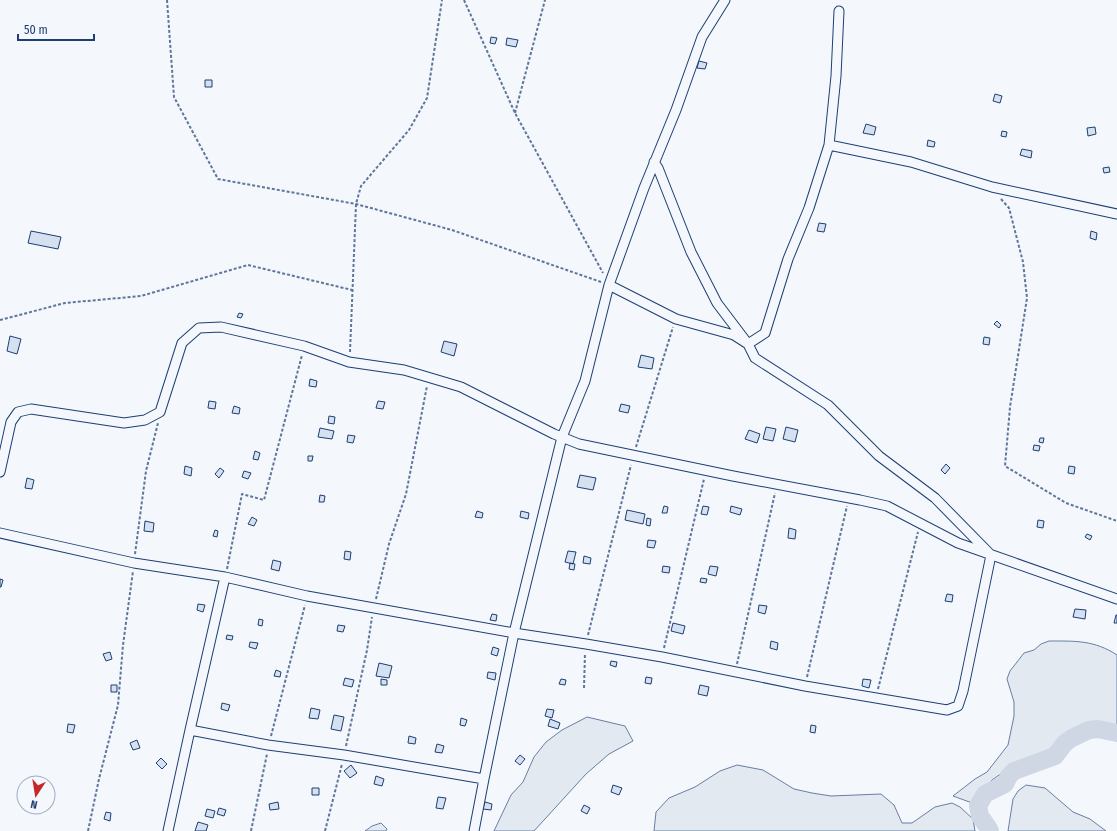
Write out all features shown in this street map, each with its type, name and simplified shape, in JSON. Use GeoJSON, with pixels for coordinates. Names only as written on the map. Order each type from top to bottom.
{"type":"FeatureCollection","features":[{"type":"Feature","properties":{"kind":"street"},"geometry":{"type":"LineString","coordinates":[[474,831],[514,633],[562,437],[584,381],[609,285],[644,188],[676,110],[702,37],[725,0]]}},
{"type":"Feature","properties":{"kind":"street"},"geometry":{"type":"LineString","coordinates":[[748,344],[765,332],[788,259],[809,208],[829,145],[836,76],[839,11]]}},
{"type":"Feature","properties":{"kind":"street"},"geometry":{"type":"LineString","coordinates":[[829,145],[911,162],[992,187],[1117,214]]}},
{"type":"Feature","properties":{"kind":"street"},"geometry":{"type":"LineString","coordinates":[[654,162],[658,168],[691,252],[717,303],[748,344],[755,358],[828,405],[879,456],[935,498],[991,555]]}},
{"type":"Feature","properties":{"kind":"street"},"geometry":{"type":"LineString","coordinates":[[609,285],[676,319],[734,335],[748,344]]}},
{"type":"Feature","properties":{"kind":"street"},"geometry":{"type":"LineString","coordinates":[[0,472],[11,422],[18,412],[31,409],[124,423],[145,420],[160,412],[182,342],[199,328],[221,327],[304,346],[349,362],[404,370],[461,387],[554,434],[579,444],[887,506],[958,544],[1117,599]]}},
{"type":"Feature","properties":{"kind":"street"},"geometry":{"type":"LineString","coordinates":[[0,532],[134,563],[225,577],[307,596],[514,633],[662,657],[805,686],[946,710],[958,706],[963,691],[991,555]]}},
{"type":"Feature","properties":{"kind":"street"},"geometry":{"type":"LineString","coordinates":[[168,831],[225,577]]}},
{"type":"Feature","properties":{"kind":"street"},"geometry":{"type":"LineString","coordinates":[[190,730],[268,745],[344,755],[484,778]]}},
{"type":"Feature","properties":{"kind":"path"},"geometry":{"type":"LineString","coordinates":[[167,0],[174,97],[218,179],[356,204],[452,230],[609,285]]}},
{"type":"Feature","properties":{"kind":"path"},"geometry":{"type":"LineString","coordinates":[[349,362],[356,204],[361,186],[409,130],[427,98],[442,0]]}},
{"type":"Feature","properties":{"kind":"path"},"geometry":{"type":"LineString","coordinates":[[464,0],[515,113],[609,285]]}},
{"type":"Feature","properties":{"kind":"path"},"geometry":{"type":"LineString","coordinates":[[515,113],[545,0]]}},
{"type":"Feature","properties":{"kind":"path"},"geometry":{"type":"LineString","coordinates":[[992,187],[1009,208],[1023,262],[1027,298],[1010,407],[1005,466],[1066,503],[1117,521]]}},
{"type":"Feature","properties":{"kind":"path"},"geometry":{"type":"LineString","coordinates":[[0,320],[65,303],[141,296],[248,265],[352,290]]}},
{"type":"Feature","properties":{"kind":"path"},"geometry":{"type":"LineString","coordinates":[[584,688],[586,644],[633,455],[676,319]]}},
{"type":"Feature","properties":{"kind":"path"},"geometry":{"type":"LineString","coordinates":[[225,577],[242,494],[264,500],[304,346]]}},
{"type":"Feature","properties":{"kind":"path"},"geometry":{"type":"LineString","coordinates":[[326,831],[344,755],[367,650],[374,608],[389,544],[406,494],[429,377]]}},
{"type":"Feature","properties":{"kind":"path"},"geometry":{"type":"LineString","coordinates":[[88,831],[99,779],[118,705],[123,645],[146,471],[160,412]]}},
{"type":"Feature","properties":{"kind":"path"},"geometry":{"type":"LineString","coordinates":[[662,657],[706,470]]}},
{"type":"Feature","properties":{"kind":"path"},"geometry":{"type":"LineString","coordinates":[[735,671],[776,484]]}},
{"type":"Feature","properties":{"kind":"path"},"geometry":{"type":"LineString","coordinates":[[805,686],[849,498]]}},
{"type":"Feature","properties":{"kind":"path"},"geometry":{"type":"LineString","coordinates":[[876,698],[920,524]]}},
{"type":"Feature","properties":{"kind":"path"},"geometry":{"type":"LineString","coordinates":[[251,831],[268,745],[307,596]]}},
{"type":"Feature","properties":{"kind":"shaded area"},"geometry":{"type":"Polygon","coordinates":[[[1049,641],[1084,642],[1100,646],[1117,655],[1117,729],[1105,726],[1091,726],[1068,734],[1060,739],[1052,751],[1042,755],[1033,756],[1021,765],[1008,769],[992,780],[975,804],[953,796],[975,779],[987,772],[1008,745],[1014,716],[1014,702],[1007,679],[1010,671],[1024,653],[1034,650],[1041,644],[1049,641]]]}},
{"type":"Feature","properties":{"kind":"shaded area"},"geometry":{"type":"Polygon","coordinates":[[[587,717],[625,726],[633,741],[609,754],[586,774],[534,831],[494,831],[511,795],[523,782],[534,757],[546,742],[562,730],[587,717]]]}},
{"type":"Feature","properties":{"kind":"shaded area"},"geometry":{"type":"Polygon","coordinates":[[[737,765],[763,770],[794,789],[812,793],[831,796],[881,794],[894,805],[902,823],[912,823],[935,807],[952,803],[960,807],[973,819],[975,831],[654,831],[656,812],[669,798],[695,787],[720,771],[737,765]]]}},
{"type":"Feature","properties":{"kind":"shaded area"},"geometry":{"type":"Polygon","coordinates":[[[1026,785],[1045,788],[1073,812],[1090,819],[1106,831],[1008,831],[1013,799],[1018,791],[1026,785]]]}},
{"type":"Feature","properties":{"kind":"shaded area"},"geometry":{"type":"Polygon","coordinates":[[[381,823],[387,829],[386,831],[365,831],[372,826],[381,823]]]}},
{"type":"Feature","properties":{"kind":"building"},"geometry":{"type":"Polygon","coordinates":[[[491,37],[497,38],[495,44],[490,43],[491,37]]]}},
{"type":"Feature","properties":{"kind":"building"},"geometry":{"type":"Polygon","coordinates":[[[507,38],[518,40],[516,47],[506,45],[507,38]]]}},
{"type":"Feature","properties":{"kind":"building"},"geometry":{"type":"Polygon","coordinates":[[[699,61],[707,63],[705,69],[697,68],[699,61]]]}},
{"type":"Feature","properties":{"kind":"building"},"geometry":{"type":"Polygon","coordinates":[[[205,80],[212,80],[212,87],[205,87],[205,80]]]}},
{"type":"Feature","properties":{"kind":"building"},"geometry":{"type":"Polygon","coordinates":[[[995,94],[1002,96],[1000,103],[993,101],[995,94]]]}},
{"type":"Feature","properties":{"kind":"building"},"geometry":{"type":"Polygon","coordinates":[[[866,124],[876,127],[874,135],[863,133],[866,124]]]}},
{"type":"Feature","properties":{"kind":"building"},"geometry":{"type":"Polygon","coordinates":[[[1095,127],[1096,134],[1088,136],[1087,128],[1095,127]]]}},
{"type":"Feature","properties":{"kind":"building"},"geometry":{"type":"Polygon","coordinates":[[[1002,131],[1007,132],[1006,137],[1001,136],[1002,131]]]}},
{"type":"Feature","properties":{"kind":"building"},"geometry":{"type":"Polygon","coordinates":[[[928,140],[935,142],[934,147],[927,146],[928,140]]]}},
{"type":"Feature","properties":{"kind":"building"},"geometry":{"type":"Polygon","coordinates":[[[1022,149],[1032,151],[1031,158],[1020,155],[1022,149]]]}},
{"type":"Feature","properties":{"kind":"building"},"geometry":{"type":"Polygon","coordinates":[[[1109,167],[1110,172],[1104,173],[1103,168],[1109,167]]]}},
{"type":"Feature","properties":{"kind":"building"},"geometry":{"type":"Polygon","coordinates":[[[819,223],[826,224],[824,232],[817,231],[819,223]]]}},
{"type":"Feature","properties":{"kind":"building"},"geometry":{"type":"Polygon","coordinates":[[[31,231],[61,237],[58,249],[28,243],[31,231]]]}},
{"type":"Feature","properties":{"kind":"building"},"geometry":{"type":"Polygon","coordinates":[[[1091,231],[1097,233],[1096,240],[1090,238],[1091,231]]]}},
{"type":"Feature","properties":{"kind":"building"},"geometry":{"type":"Polygon","coordinates":[[[239,313],[243,314],[241,318],[237,317],[239,313]]]}},
{"type":"Feature","properties":{"kind":"building"},"geometry":{"type":"Polygon","coordinates":[[[997,321],[1001,325],[999,328],[994,324],[997,321]]]}},
{"type":"Feature","properties":{"kind":"building"},"geometry":{"type":"Polygon","coordinates":[[[10,336],[21,339],[17,354],[7,351],[10,336]]]}},
{"type":"Feature","properties":{"kind":"building"},"geometry":{"type":"Polygon","coordinates":[[[984,337],[990,338],[989,345],[983,344],[984,337]]]}},
{"type":"Feature","properties":{"kind":"building"},"geometry":{"type":"Polygon","coordinates":[[[444,341],[457,344],[454,356],[441,352],[444,341]]]}},
{"type":"Feature","properties":{"kind":"building"},"geometry":{"type":"Polygon","coordinates":[[[641,355],[654,358],[652,369],[638,367],[641,355]]]}},
{"type":"Feature","properties":{"kind":"building"},"geometry":{"type":"Polygon","coordinates":[[[310,379],[317,381],[316,387],[309,386],[310,379]]]}},
{"type":"Feature","properties":{"kind":"building"},"geometry":{"type":"Polygon","coordinates":[[[209,401],[216,402],[215,409],[208,408],[209,401]]]}},
{"type":"Feature","properties":{"kind":"building"},"geometry":{"type":"Polygon","coordinates":[[[378,401],[385,402],[383,409],[376,408],[378,401]]]}},
{"type":"Feature","properties":{"kind":"building"},"geometry":{"type":"Polygon","coordinates":[[[621,404],[630,406],[628,413],[619,411],[621,404]]]}},
{"type":"Feature","properties":{"kind":"building"},"geometry":{"type":"Polygon","coordinates":[[[234,406],[240,408],[239,414],[232,413],[234,406]]]}},
{"type":"Feature","properties":{"kind":"building"},"geometry":{"type":"Polygon","coordinates":[[[329,416],[335,417],[334,424],[328,423],[329,416]]]}},
{"type":"Feature","properties":{"kind":"building"},"geometry":{"type":"Polygon","coordinates":[[[766,427],[776,429],[773,441],[763,439],[766,427]]]}},
{"type":"Feature","properties":{"kind":"building"},"geometry":{"type":"Polygon","coordinates":[[[786,427],[798,430],[795,442],[783,439],[786,427]]]}},
{"type":"Feature","properties":{"kind":"building"},"geometry":{"type":"Polygon","coordinates":[[[320,428],[334,431],[332,439],[318,437],[320,428]]]}},
{"type":"Feature","properties":{"kind":"building"},"geometry":{"type":"Polygon","coordinates":[[[749,430],[760,434],[757,443],[745,439],[749,430]]]}},
{"type":"Feature","properties":{"kind":"building"},"geometry":{"type":"Polygon","coordinates":[[[348,435],[355,436],[353,443],[347,442],[348,435]]]}},
{"type":"Feature","properties":{"kind":"building"},"geometry":{"type":"Polygon","coordinates":[[[1040,438],[1044,438],[1043,443],[1039,442],[1040,438]]]}},
{"type":"Feature","properties":{"kind":"building"},"geometry":{"type":"Polygon","coordinates":[[[1034,445],[1040,446],[1039,451],[1033,450],[1034,445]]]}},
{"type":"Feature","properties":{"kind":"building"},"geometry":{"type":"Polygon","coordinates":[[[255,451],[260,453],[258,460],[253,459],[255,451]]]}},
{"type":"Feature","properties":{"kind":"building"},"geometry":{"type":"Polygon","coordinates":[[[308,456],[313,456],[312,461],[308,461],[308,456]]]}},
{"type":"Feature","properties":{"kind":"building"},"geometry":{"type":"Polygon","coordinates":[[[946,464],[950,468],[945,474],[941,470],[946,464]]]}},
{"type":"Feature","properties":{"kind":"building"},"geometry":{"type":"Polygon","coordinates":[[[185,466],[192,468],[191,476],[184,474],[185,466]]]}},
{"type":"Feature","properties":{"kind":"building"},"geometry":{"type":"Polygon","coordinates":[[[1069,466],[1075,467],[1074,474],[1068,473],[1069,466]]]}},
{"type":"Feature","properties":{"kind":"building"},"geometry":{"type":"Polygon","coordinates":[[[220,468],[224,471],[219,478],[215,474],[220,468]]]}},
{"type":"Feature","properties":{"kind":"building"},"geometry":{"type":"Polygon","coordinates":[[[244,471],[251,473],[248,479],[242,477],[244,471]]]}},
{"type":"Feature","properties":{"kind":"building"},"geometry":{"type":"Polygon","coordinates":[[[580,475],[596,478],[593,490],[577,487],[580,475]]]}},
{"type":"Feature","properties":{"kind":"building"},"geometry":{"type":"Polygon","coordinates":[[[27,478],[34,480],[32,489],[25,488],[27,478]]]}},
{"type":"Feature","properties":{"kind":"building"},"geometry":{"type":"Polygon","coordinates":[[[320,495],[325,496],[324,502],[319,502],[320,495]]]}},
{"type":"Feature","properties":{"kind":"building"},"geometry":{"type":"Polygon","coordinates":[[[664,506],[668,507],[667,513],[662,513],[664,506]]]}},
{"type":"Feature","properties":{"kind":"building"},"geometry":{"type":"Polygon","coordinates":[[[703,506],[709,507],[707,515],[701,514],[703,506]]]}},
{"type":"Feature","properties":{"kind":"building"},"geometry":{"type":"Polygon","coordinates":[[[731,506],[742,509],[740,515],[730,512],[731,506]]]}},
{"type":"Feature","properties":{"kind":"building"},"geometry":{"type":"Polygon","coordinates":[[[627,510],[645,514],[643,524],[625,520],[627,510]]]}},
{"type":"Feature","properties":{"kind":"building"},"geometry":{"type":"Polygon","coordinates":[[[477,511],[483,513],[482,518],[475,517],[477,511]]]}},
{"type":"Feature","properties":{"kind":"building"},"geometry":{"type":"Polygon","coordinates":[[[521,511],[529,513],[528,519],[520,517],[521,511]]]}},
{"type":"Feature","properties":{"kind":"building"},"geometry":{"type":"Polygon","coordinates":[[[252,517],[257,520],[254,526],[248,524],[252,517]]]}},
{"type":"Feature","properties":{"kind":"building"},"geometry":{"type":"Polygon","coordinates":[[[647,518],[651,519],[650,526],[646,525],[647,518]]]}},
{"type":"Feature","properties":{"kind":"building"},"geometry":{"type":"Polygon","coordinates":[[[1038,520],[1044,521],[1043,528],[1037,527],[1038,520]]]}},
{"type":"Feature","properties":{"kind":"building"},"geometry":{"type":"Polygon","coordinates":[[[145,521],[154,523],[153,532],[144,531],[145,521]]]}},
{"type":"Feature","properties":{"kind":"building"},"geometry":{"type":"Polygon","coordinates":[[[789,528],[796,530],[795,539],[788,538],[789,528]]]}},
{"type":"Feature","properties":{"kind":"building"},"geometry":{"type":"Polygon","coordinates":[[[215,530],[218,531],[217,537],[213,536],[215,530]]]}},
{"type":"Feature","properties":{"kind":"building"},"geometry":{"type":"Polygon","coordinates":[[[1087,534],[1092,536],[1090,540],[1085,537],[1087,534]]]}},
{"type":"Feature","properties":{"kind":"building"},"geometry":{"type":"Polygon","coordinates":[[[648,540],[656,541],[654,548],[647,547],[648,540]]]}},
{"type":"Feature","properties":{"kind":"building"},"geometry":{"type":"Polygon","coordinates":[[[345,551],[351,552],[350,560],[344,559],[345,551]]]}},
{"type":"Feature","properties":{"kind":"building"},"geometry":{"type":"Polygon","coordinates":[[[568,551],[576,552],[573,564],[565,562],[568,551]]]}},
{"type":"Feature","properties":{"kind":"building"},"geometry":{"type":"Polygon","coordinates":[[[584,556],[591,558],[590,564],[583,563],[584,556]]]}},
{"type":"Feature","properties":{"kind":"building"},"geometry":{"type":"Polygon","coordinates":[[[273,560],[281,562],[279,571],[271,569],[273,560]]]}},
{"type":"Feature","properties":{"kind":"building"},"geometry":{"type":"Polygon","coordinates":[[[570,563],[575,564],[574,570],[569,569],[570,563]]]}},
{"type":"Feature","properties":{"kind":"building"},"geometry":{"type":"Polygon","coordinates":[[[663,566],[670,567],[669,573],[662,572],[663,566]]]}},
{"type":"Feature","properties":{"kind":"building"},"geometry":{"type":"Polygon","coordinates":[[[710,566],[718,567],[716,576],[708,574],[710,566]]]}},
{"type":"Feature","properties":{"kind":"building"},"geometry":{"type":"Polygon","coordinates":[[[701,578],[707,579],[706,583],[700,582],[701,578]]]}},
{"type":"Feature","properties":{"kind":"building"},"geometry":{"type":"Polygon","coordinates":[[[0,579],[3,580],[1,587],[0,587],[0,579]]]}},
{"type":"Feature","properties":{"kind":"building"},"geometry":{"type":"Polygon","coordinates":[[[947,594],[953,595],[952,602],[945,601],[947,594]]]}},
{"type":"Feature","properties":{"kind":"building"},"geometry":{"type":"Polygon","coordinates":[[[198,604],[205,605],[203,612],[197,610],[198,604]]]}},
{"type":"Feature","properties":{"kind":"building"},"geometry":{"type":"Polygon","coordinates":[[[759,605],[767,606],[765,614],[758,612],[759,605]]]}},
{"type":"Feature","properties":{"kind":"building"},"geometry":{"type":"Polygon","coordinates":[[[1075,609],[1086,610],[1085,619],[1073,617],[1075,609]]]}},
{"type":"Feature","properties":{"kind":"building"},"geometry":{"type":"Polygon","coordinates":[[[492,614],[497,615],[496,621],[490,620],[492,614]]]}},
{"type":"Feature","properties":{"kind":"building"},"geometry":{"type":"Polygon","coordinates":[[[1116,615],[1117,623],[1114,623],[1116,615]]]}},
{"type":"Feature","properties":{"kind":"building"},"geometry":{"type":"Polygon","coordinates":[[[259,619],[263,620],[262,626],[258,625],[259,619]]]}},
{"type":"Feature","properties":{"kind":"building"},"geometry":{"type":"Polygon","coordinates":[[[673,623],[685,626],[683,634],[671,631],[673,623]]]}},
{"type":"Feature","properties":{"kind":"building"},"geometry":{"type":"Polygon","coordinates":[[[338,625],[345,626],[343,632],[337,631],[338,625]]]}},
{"type":"Feature","properties":{"kind":"building"},"geometry":{"type":"Polygon","coordinates":[[[227,635],[233,636],[232,640],[226,639],[227,635]]]}},
{"type":"Feature","properties":{"kind":"building"},"geometry":{"type":"Polygon","coordinates":[[[771,641],[778,643],[777,650],[770,648],[771,641]]]}},
{"type":"Feature","properties":{"kind":"building"},"geometry":{"type":"Polygon","coordinates":[[[250,642],[258,643],[256,649],[249,647],[250,642]]]}},
{"type":"Feature","properties":{"kind":"building"},"geometry":{"type":"Polygon","coordinates":[[[493,647],[499,649],[497,656],[491,654],[493,647]]]}},
{"type":"Feature","properties":{"kind":"building"},"geometry":{"type":"Polygon","coordinates":[[[110,652],[112,659],[106,661],[103,654],[110,652]]]}},
{"type":"Feature","properties":{"kind":"building"},"geometry":{"type":"Polygon","coordinates":[[[611,661],[617,662],[616,667],[610,665],[611,661]]]}},
{"type":"Feature","properties":{"kind":"building"},"geometry":{"type":"Polygon","coordinates":[[[379,663],[392,666],[389,678],[376,676],[379,663]]]}},
{"type":"Feature","properties":{"kind":"building"},"geometry":{"type":"Polygon","coordinates":[[[276,670],[281,672],[280,677],[274,676],[276,670]]]}},
{"type":"Feature","properties":{"kind":"building"},"geometry":{"type":"Polygon","coordinates":[[[488,672],[496,673],[495,680],[487,678],[488,672]]]}},
{"type":"Feature","properties":{"kind":"building"},"geometry":{"type":"Polygon","coordinates":[[[646,677],[652,678],[651,684],[645,683],[646,677]]]}},
{"type":"Feature","properties":{"kind":"building"},"geometry":{"type":"Polygon","coordinates":[[[345,678],[354,680],[352,687],[343,685],[345,678]]]}},
{"type":"Feature","properties":{"kind":"building"},"geometry":{"type":"Polygon","coordinates":[[[381,679],[387,680],[387,685],[381,685],[381,679]]]}},
{"type":"Feature","properties":{"kind":"building"},"geometry":{"type":"Polygon","coordinates":[[[561,679],[566,680],[565,685],[559,684],[561,679]]]}},
{"type":"Feature","properties":{"kind":"building"},"geometry":{"type":"Polygon","coordinates":[[[863,679],[871,680],[869,688],[862,686],[863,679]]]}},
{"type":"Feature","properties":{"kind":"building"},"geometry":{"type":"Polygon","coordinates":[[[111,685],[117,685],[117,692],[111,692],[111,685]]]}},
{"type":"Feature","properties":{"kind":"building"},"geometry":{"type":"Polygon","coordinates":[[[700,685],[709,687],[707,696],[698,694],[700,685]]]}},
{"type":"Feature","properties":{"kind":"building"},"geometry":{"type":"Polygon","coordinates":[[[222,703],[230,705],[228,711],[221,709],[222,703]]]}},
{"type":"Feature","properties":{"kind":"building"},"geometry":{"type":"Polygon","coordinates":[[[311,708],[320,710],[318,719],[309,718],[311,708]]]}},
{"type":"Feature","properties":{"kind":"building"},"geometry":{"type":"Polygon","coordinates":[[[547,709],[554,710],[552,718],[545,716],[547,709]]]}},
{"type":"Feature","properties":{"kind":"building"},"geometry":{"type":"Polygon","coordinates":[[[334,715],[344,717],[341,731],[331,729],[334,715]]]}},
{"type":"Feature","properties":{"kind":"building"},"geometry":{"type":"Polygon","coordinates":[[[461,718],[467,720],[465,726],[460,725],[461,718]]]}},
{"type":"Feature","properties":{"kind":"building"},"geometry":{"type":"Polygon","coordinates":[[[550,719],[560,723],[558,729],[548,726],[550,719]]]}},
{"type":"Feature","properties":{"kind":"building"},"geometry":{"type":"Polygon","coordinates":[[[68,724],[75,725],[73,733],[67,732],[68,724]]]}},
{"type":"Feature","properties":{"kind":"building"},"geometry":{"type":"Polygon","coordinates":[[[811,725],[816,726],[815,733],[810,732],[811,725]]]}},
{"type":"Feature","properties":{"kind":"building"},"geometry":{"type":"Polygon","coordinates":[[[409,736],[416,738],[415,744],[408,743],[409,736]]]}},
{"type":"Feature","properties":{"kind":"building"},"geometry":{"type":"Polygon","coordinates":[[[137,740],[140,748],[133,750],[130,743],[137,740]]]}},
{"type":"Feature","properties":{"kind":"building"},"geometry":{"type":"Polygon","coordinates":[[[437,744],[444,746],[442,753],[435,752],[437,744]]]}},
{"type":"Feature","properties":{"kind":"building"},"geometry":{"type":"Polygon","coordinates":[[[520,755],[525,759],[520,765],[515,761],[520,755]]]}},
{"type":"Feature","properties":{"kind":"building"},"geometry":{"type":"Polygon","coordinates":[[[161,758],[167,764],[162,769],[156,763],[161,758]]]}},
{"type":"Feature","properties":{"kind":"building"},"geometry":{"type":"Polygon","coordinates":[[[351,765],[357,773],[350,778],[344,771],[351,765]]]}},
{"type":"Feature","properties":{"kind":"building"},"geometry":{"type":"Polygon","coordinates":[[[376,776],[384,779],[382,786],[374,784],[376,776]]]}},
{"type":"Feature","properties":{"kind":"building"},"geometry":{"type":"Polygon","coordinates":[[[613,785],[622,788],[619,795],[611,792],[613,785]]]}},
{"type":"Feature","properties":{"kind":"building"},"geometry":{"type":"Polygon","coordinates":[[[312,788],[319,788],[319,795],[312,795],[312,788]]]}},
{"type":"Feature","properties":{"kind":"building"},"geometry":{"type":"Polygon","coordinates":[[[438,797],[446,798],[443,809],[436,808],[438,797]]]}},
{"type":"Feature","properties":{"kind":"building"},"geometry":{"type":"Polygon","coordinates":[[[278,802],[279,809],[270,810],[269,804],[278,802]]]}},
{"type":"Feature","properties":{"kind":"building"},"geometry":{"type":"Polygon","coordinates":[[[485,802],[492,804],[491,810],[483,809],[485,802]]]}},
{"type":"Feature","properties":{"kind":"building"},"geometry":{"type":"Polygon","coordinates":[[[584,805],[590,808],[587,814],[581,811],[584,805]]]}},
{"type":"Feature","properties":{"kind":"building"},"geometry":{"type":"Polygon","coordinates":[[[219,808],[226,810],[224,816],[217,814],[219,808]]]}},
{"type":"Feature","properties":{"kind":"building"},"geometry":{"type":"Polygon","coordinates":[[[207,809],[215,811],[213,818],[205,816],[207,809]]]}},
{"type":"Feature","properties":{"kind":"building"},"geometry":{"type":"Polygon","coordinates":[[[106,812],[111,813],[110,821],[104,819],[106,812]]]}},
{"type":"Feature","properties":{"kind":"building"},"geometry":{"type":"Polygon","coordinates":[[[198,822],[208,825],[206,831],[195,831],[198,822]]]}},
{"type":"Feature","properties":{"kind":"waterway"},"geometry":{"type":"LineString","coordinates":[[990,831],[980,816],[978,806],[985,794],[1005,784],[1009,776],[1014,771],[1055,756],[1065,743],[1089,730],[1098,729],[1117,733]]}}]}
